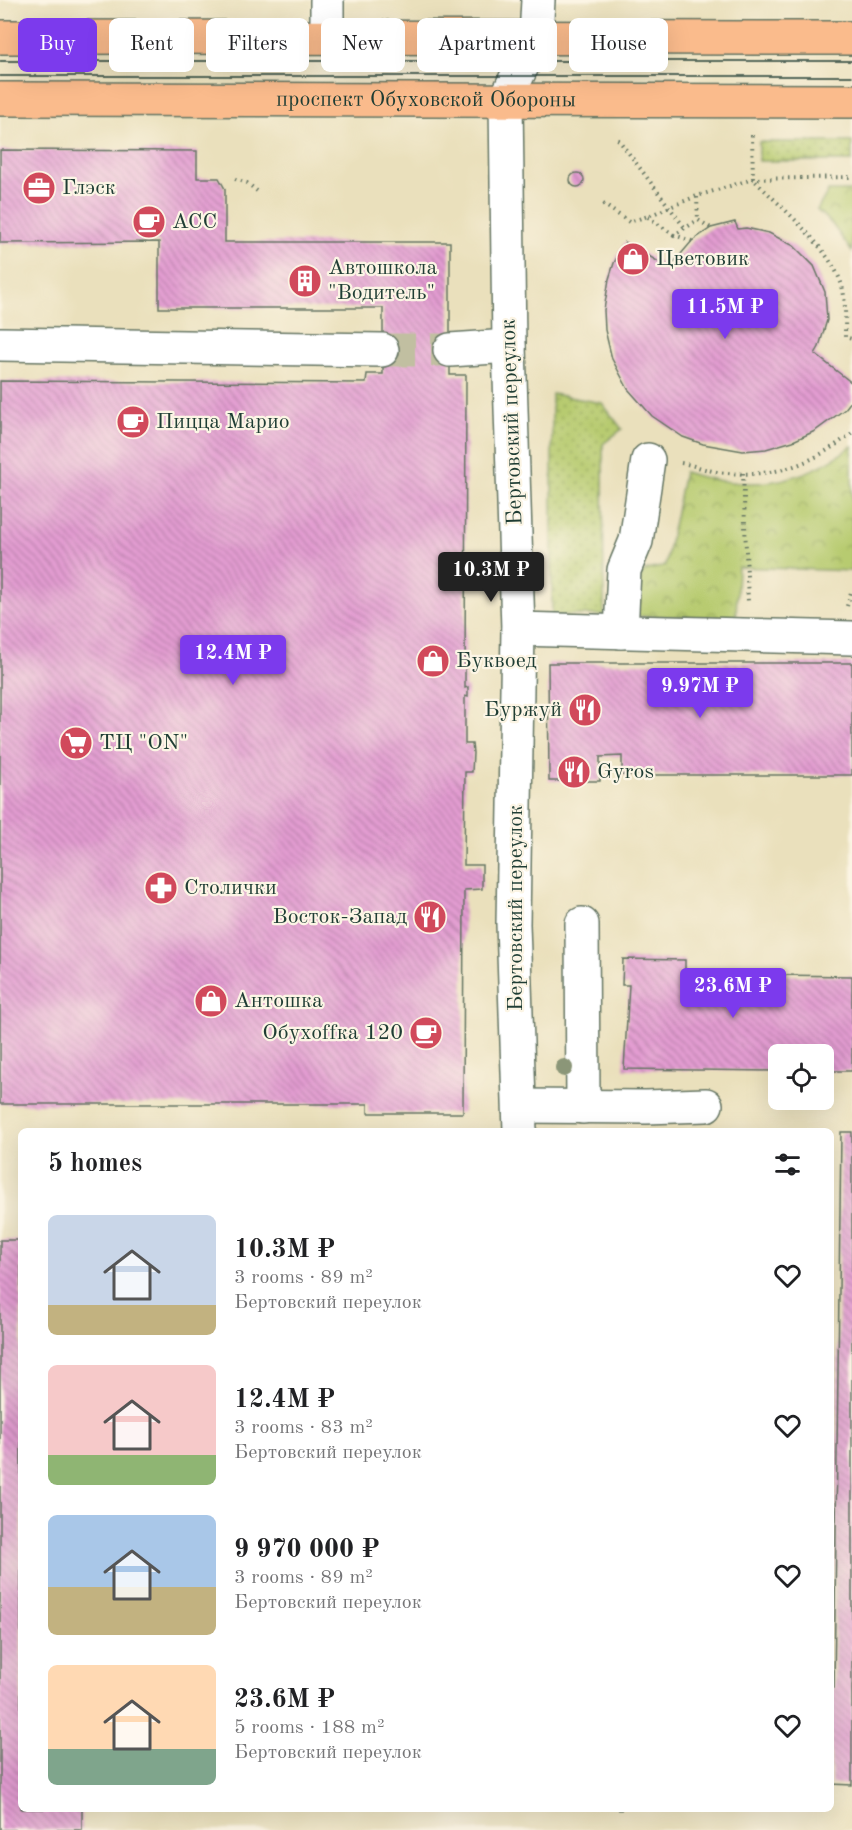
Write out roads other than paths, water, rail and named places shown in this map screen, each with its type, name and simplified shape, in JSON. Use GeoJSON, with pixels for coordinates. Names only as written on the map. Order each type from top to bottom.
{"type":"FeatureCollection","features":[{"type":"Feature","properties":{"kind":"main road"},"geometry":{"type":"LineString","coordinates":[[0,37],[321,37]]}},
{"type":"Feature","properties":{"kind":"main road"},"geometry":{"type":"LineString","coordinates":[[557,37],[852,38]]}},
{"type":"Feature","properties":{"kind":"main road","name":"проспект Обуховской Обороны"},"geometry":{"type":"LineString","coordinates":[[0,99],[852,100]]}},
{"type":"Feature","properties":{"kind":"street"},"geometry":{"type":"LineString","coordinates":[[327,0],[327,18]]}},
{"type":"Feature","properties":{"kind":"street"},"geometry":{"type":"LineString","coordinates":[[537,18],[538,0]]}},
{"type":"Feature","properties":{"kind":"street"},"geometry":{"type":"LineString","coordinates":[[506,99],[519,72]]}},
{"type":"Feature","properties":{"kind":"street","name":"Бертовский переулок"},"geometry":{"type":"LineString","coordinates":[[506,99],[509,346],[518,629],[513,924],[520,1119]]}},
{"type":"Feature","properties":{"kind":"street"},"geometry":{"type":"LineString","coordinates":[[0,344],[382,350]]}},
{"type":"Feature","properties":{"kind":"street"},"geometry":{"type":"LineString","coordinates":[[450,350],[509,346]]}},
{"type":"Feature","properties":{"kind":"street"},"geometry":{"type":"LineString","coordinates":[[621,632],[624,570],[636,541],[648,460]]}},
{"type":"Feature","properties":{"kind":"street"},"geometry":{"type":"LineString","coordinates":[[518,629],[852,638]]}},
{"type":"Feature","properties":{"kind":"street"},"geometry":{"type":"LineString","coordinates":[[582,924],[583,1107]]}},
{"type":"Feature","properties":{"kind":"street"},"geometry":{"type":"LineString","coordinates":[[520,1119],[583,1107],[706,1105]]}},
{"type":"Feature","properties":{"kind":"tunnel"},"geometry":{"type":"LineString","coordinates":[[382,350],[450,350]]}},
{"type":"Feature","properties":{"kind":"tram line"},"geometry":{"type":"LineString","coordinates":[[0,61],[852,61]]}},
{"type":"Feature","properties":{"kind":"tram line"},"geometry":{"type":"LineString","coordinates":[[0,76],[852,76]]}},
{"type":"Feature","properties":{"kind":"place","name":"Глэск"},"geometry":{"type":"Point","coordinates":[39,188]}},
{"type":"Feature","properties":{"kind":"place","name":"АСС"},"geometry":{"type":"Point","coordinates":[149,222]}},
{"type":"Feature","properties":{"kind":"place","name":"Цветовик"},"geometry":{"type":"Point","coordinates":[633,259]}},
{"type":"Feature","properties":{"kind":"place","name":"Автошкола \"Водитель\""},"geometry":{"type":"Point","coordinates":[305,281]}},
{"type":"Feature","properties":{"kind":"place","name":"Пицца Марио"},"geometry":{"type":"Point","coordinates":[133,422]}},
{"type":"Feature","properties":{"kind":"place","name":"Буквоед"},"geometry":{"type":"Point","coordinates":[433,661]}},
{"type":"Feature","properties":{"kind":"place","name":"Буржуй"},"geometry":{"type":"Point","coordinates":[585,710]}},
{"type":"Feature","properties":{"kind":"place","name":"ТЦ \"ON\""},"geometry":{"type":"Point","coordinates":[76,743]}},
{"type":"Feature","properties":{"kind":"place","name":"Gyros"},"geometry":{"type":"Point","coordinates":[574,772]}},
{"type":"Feature","properties":{"kind":"place","name":"Столички"},"geometry":{"type":"Point","coordinates":[161,888]}},
{"type":"Feature","properties":{"kind":"place","name":"Восток-Запад"},"geometry":{"type":"Point","coordinates":[430,917]}},
{"type":"Feature","properties":{"kind":"place","name":"Антошка"},"geometry":{"type":"Point","coordinates":[211,1001]}},
{"type":"Feature","properties":{"kind":"place","name":"Обухоffка 120"},"geometry":{"type":"Point","coordinates":[426,1033]}}]}
